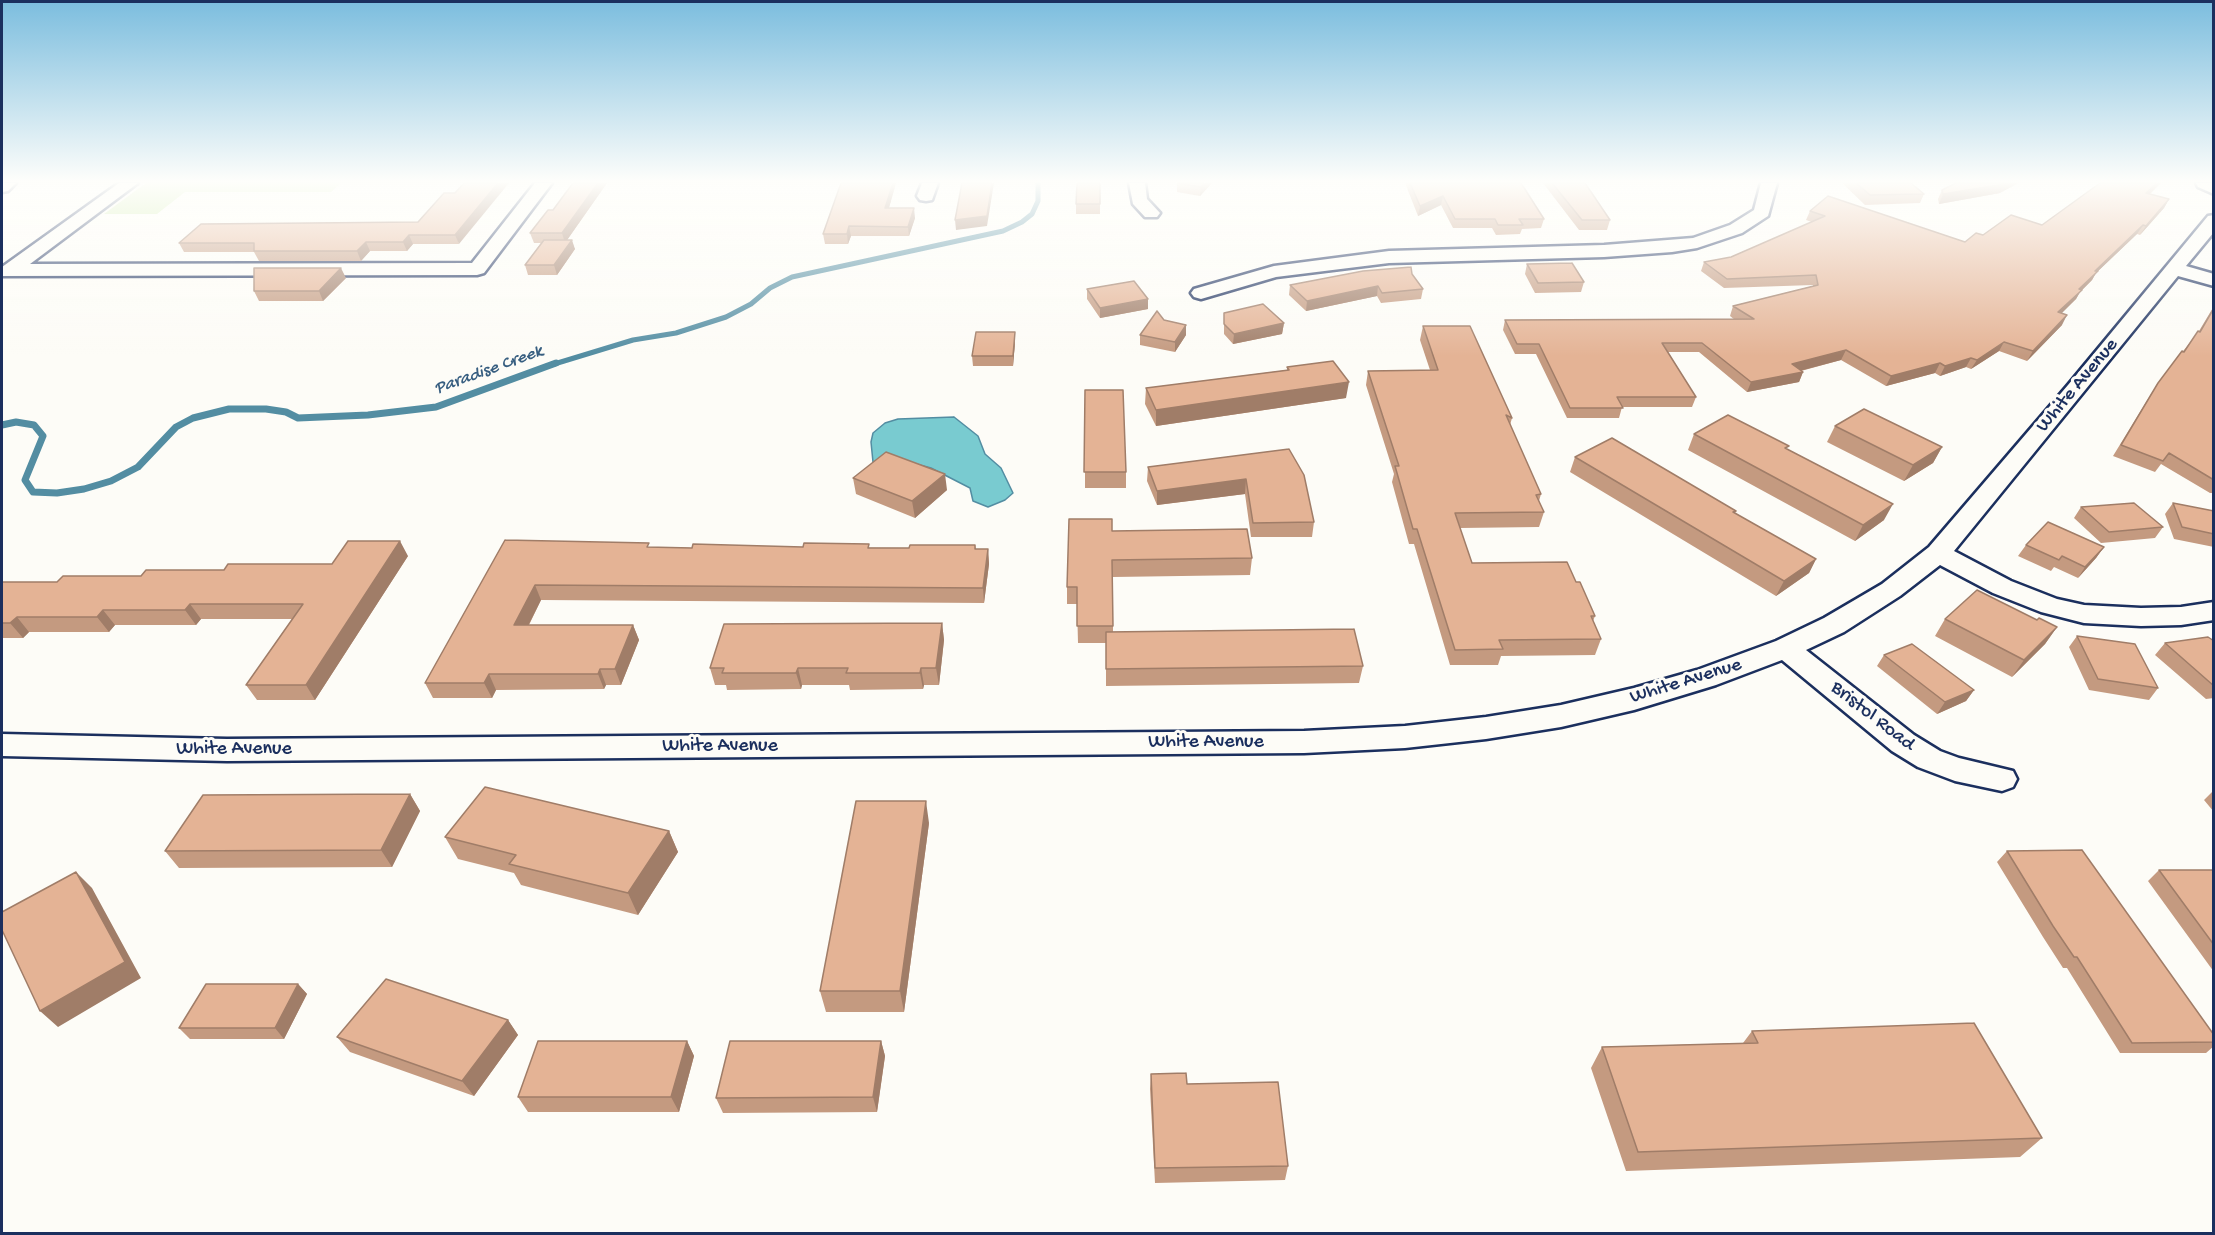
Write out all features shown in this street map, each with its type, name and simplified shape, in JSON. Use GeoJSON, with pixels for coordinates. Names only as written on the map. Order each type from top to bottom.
{"type":"FeatureCollection","features":[{"type":"Feature","properties":{"kind":"street"},"geometry":{"type":"LineString","coordinates":[[6,273],[52,241]]}},
{"type":"Feature","properties":{"kind":"street"},"geometry":{"type":"LineString","coordinates":[[6,273],[477,269],[499,241]]}},
{"type":"Feature","properties":{"kind":"street"},"geometry":{"type":"LineString","coordinates":[[1201,293],[1274,272],[1368,259],[1648,249],[1704,241]]}},
{"type":"Feature","properties":{"kind":"street","name":"White Avenue"},"geometry":{"type":"LineString","coordinates":[[2,745],[286,750],[1292,742],[1405,737],[1508,725],[1561,716],[1634,699],[1706,678],[1786,648],[1834,625],[1872,602],[1938,553],[2076,390],[2197,241]]}},
{"type":"Feature","properties":{"kind":"street"},"geometry":{"type":"LineString","coordinates":[[8,250],[39,250]]}},
{"type":"Feature","properties":{"kind":"street"},"geometry":{"type":"LineString","coordinates":[[2174,269],[2214,280]]}},
{"type":"Feature","properties":{"kind":"street"},"geometry":{"type":"LineString","coordinates":[[1938,553],[2002,587],[2050,606],[2084,614],[2141,617],[2181,616],[2214,611]]}},
{"type":"Feature","properties":{"kind":"street","name":"Bristol Road"},"geometry":{"type":"LineString","coordinates":[[1786,648],[1903,744],[1929,759],[1955,769],[2002,779]]}},
{"type":"Feature","properties":{"kind":"water"},"geometry":{"type":"Polygon","coordinates":[[[954,417],[978,436],[985,454],[1001,468],[1013,493],[1005,500],[988,507],[973,501],[970,488],[931,468],[916,464],[873,462],[871,442],[873,433],[885,423],[898,419],[954,417]]]}},
{"type":"Feature","properties":{"kind":"building"},"geometry":{"type":"Polygon","coordinates":[[[182,241],[404,241],[366,242],[357,251],[254,251],[254,243],[179,243],[182,241]]]}},
{"type":"Feature","properties":{"kind":"building"},"geometry":{"type":"Polygon","coordinates":[[[544,241],[572,241],[554,265],[525,265],[544,241]]]}},
{"type":"Feature","properties":{"kind":"building"},"geometry":{"type":"Polygon","coordinates":[[[1769,241],[2127,241],[2079,289],[2082,290],[2058,312],[2067,315],[2033,351],[2004,342],[1977,360],[1971,358],[1945,366],[1940,363],[1891,376],[1846,350],[1792,364],[1803,372],[1751,382],[1702,343],[1662,343],[1696,397],[1617,397],[1623,408],[1570,408],[1539,344],[1517,344],[1505,320],[1754,319],[1733,306],[1818,285],[1816,275],[1727,279],[1704,262],[1731,257],[1769,241]]]}},
{"type":"Feature","properties":{"kind":"building"},"geometry":{"type":"Polygon","coordinates":[[[1572,263],[1584,282],[1538,283],[1527,264],[1572,263]]]}},
{"type":"Feature","properties":{"kind":"building"},"geometry":{"type":"Polygon","coordinates":[[[1411,267],[1412,274],[1423,289],[1382,293],[1378,286],[1307,301],[1290,285],[1363,271],[1411,267]]]}},
{"type":"Feature","properties":{"kind":"building"},"geometry":{"type":"Polygon","coordinates":[[[254,268],[341,268],[319,291],[254,291],[254,268]]]}},
{"type":"Feature","properties":{"kind":"building"},"geometry":{"type":"Polygon","coordinates":[[[1134,281],[1148,299],[1100,308],[1087,289],[1134,281]]]}},
{"type":"Feature","properties":{"kind":"building"},"geometry":{"type":"Polygon","coordinates":[[[1263,304],[1284,323],[1234,334],[1224,324],[1224,313],[1263,304]]]}},
{"type":"Feature","properties":{"kind":"building"},"geometry":{"type":"Polygon","coordinates":[[[2214,308],[2214,480],[2169,453],[2163,461],[2121,445],[2158,383],[2198,331],[2200,332],[2214,308]]]}},
{"type":"Feature","properties":{"kind":"building"},"geometry":{"type":"Polygon","coordinates":[[[1157,311],[1164,320],[1186,325],[1175,342],[1140,335],[1157,311]]]}},
{"type":"Feature","properties":{"kind":"building"},"geometry":{"type":"Polygon","coordinates":[[[1423,326],[1470,326],[1512,418],[1506,415],[1541,494],[1536,495],[1544,512],[1455,513],[1472,563],[1567,562],[1576,582],[1580,582],[1595,616],[1591,616],[1601,639],[1499,640],[1503,649],[1455,650],[1417,529],[1413,529],[1395,466],[1399,466],[1368,371],[1438,370],[1423,326]]]}},
{"type":"Feature","properties":{"kind":"building"},"geometry":{"type":"Polygon","coordinates":[[[976,332],[1015,332],[1013,356],[972,356],[976,332]]]}},
{"type":"Feature","properties":{"kind":"building"},"geometry":{"type":"Polygon","coordinates":[[[1333,361],[1349,382],[1156,410],[1146,388],[1289,370],[1287,367],[1333,361]]]}},
{"type":"Feature","properties":{"kind":"building"},"geometry":{"type":"Polygon","coordinates":[[[1085,390],[1123,390],[1126,472],[1084,472],[1085,390]]]}},
{"type":"Feature","properties":{"kind":"building"},"geometry":{"type":"Polygon","coordinates":[[[1864,409],[1942,447],[1913,465],[1835,426],[1864,409]]]}},
{"type":"Feature","properties":{"kind":"building"},"geometry":{"type":"Polygon","coordinates":[[[1728,415],[1789,446],[1785,448],[1893,504],[1863,525],[1694,434],[1728,415]]]}},
{"type":"Feature","properties":{"kind":"building"},"geometry":{"type":"Polygon","coordinates":[[[1612,438],[1736,511],[1733,512],[1816,559],[1784,581],[1575,457],[1612,438]]]}},
{"type":"Feature","properties":{"kind":"building"},"geometry":{"type":"Polygon","coordinates":[[[1289,449],[1304,475],[1314,522],[1253,523],[1246,479],[1157,491],[1148,467],[1289,449]]]}},
{"type":"Feature","properties":{"kind":"building"},"geometry":{"type":"Polygon","coordinates":[[[886,452],[945,474],[912,501],[853,478],[886,452]]]}},
{"type":"Feature","properties":{"kind":"building"},"geometry":{"type":"Polygon","coordinates":[[[2134,503],[2163,527],[2109,532],[2081,507],[2134,503]]]}},
{"type":"Feature","properties":{"kind":"building"},"geometry":{"type":"Polygon","coordinates":[[[2173,503],[2214,511],[2214,534],[2182,527],[2173,503]]]}},
{"type":"Feature","properties":{"kind":"building"},"geometry":{"type":"Polygon","coordinates":[[[1069,519],[1112,519],[1112,531],[1247,529],[1252,558],[1112,560],[1113,626],[1077,626],[1077,587],[1067,587],[1069,519]]]}},
{"type":"Feature","properties":{"kind":"building"},"geometry":{"type":"Polygon","coordinates":[[[2048,522],[2104,547],[2085,567],[2062,556],[2059,560],[2026,545],[2048,522]]]}},
{"type":"Feature","properties":{"kind":"building"},"geometry":{"type":"Polygon","coordinates":[[[505,540],[649,543],[647,547],[692,548],[693,544],[803,547],[804,543],[869,544],[868,548],[909,548],[910,545],[975,545],[975,549],[988,549],[983,588],[535,585],[514,625],[633,625],[615,669],[600,669],[598,674],[489,674],[484,683],[425,683],[505,540]]]}},
{"type":"Feature","properties":{"kind":"building"},"geometry":{"type":"Polygon","coordinates":[[[348,541],[400,541],[306,685],[246,685],[303,604],[190,604],[185,610],[103,610],[97,617],[17,617],[10,623],[2,623],[2,582],[57,582],[63,576],[141,576],[146,570],[224,570],[228,564],[332,564],[348,541]]]}},
{"type":"Feature","properties":{"kind":"building"},"geometry":{"type":"Polygon","coordinates":[[[1977,590],[2037,620],[2039,618],[2057,627],[2024,660],[1945,619],[1977,590]]]}},
{"type":"Feature","properties":{"kind":"building"},"geometry":{"type":"Polygon","coordinates":[[[942,623],[936,668],[921,668],[920,673],[846,673],[848,668],[798,668],[796,673],[722,673],[724,668],[710,668],[724,624],[942,623]]]}},
{"type":"Feature","properties":{"kind":"building"},"geometry":{"type":"Polygon","coordinates":[[[1354,629],[1363,666],[1106,669],[1106,632],[1354,629]]]}},
{"type":"Feature","properties":{"kind":"building"},"geometry":{"type":"Polygon","coordinates":[[[2077,636],[2135,644],[2158,688],[2098,679],[2077,636]]]}},
{"type":"Feature","properties":{"kind":"building"},"geometry":{"type":"Polygon","coordinates":[[[2208,637],[2214,641],[2214,686],[2165,643],[2208,637]]]}},
{"type":"Feature","properties":{"kind":"building"},"geometry":{"type":"Polygon","coordinates":[[[1912,644],[1974,690],[1945,702],[1884,655],[1912,644]]]}},
{"type":"Feature","properties":{"kind":"building"},"geometry":{"type":"Polygon","coordinates":[[[485,787],[669,831],[628,893],[509,864],[516,855],[445,837],[485,787]]]}},
{"type":"Feature","properties":{"kind":"building"},"geometry":{"type":"Polygon","coordinates":[[[410,794],[381,850],[165,851],[203,795],[410,794]]]}},
{"type":"Feature","properties":{"kind":"building"},"geometry":{"type":"Polygon","coordinates":[[[856,801],[926,801],[900,991],[820,991],[856,801]]]}},
{"type":"Feature","properties":{"kind":"building"},"geometry":{"type":"Polygon","coordinates":[[[2082,850],[2214,1035],[2214,1042],[2132,1043],[2077,957],[2074,957],[2053,926],[2007,851],[2082,850]]]}},
{"type":"Feature","properties":{"kind":"building"},"geometry":{"type":"Polygon","coordinates":[[[2159,870],[2214,870],[2214,945],[2159,870]]]}},
{"type":"Feature","properties":{"kind":"building"},"geometry":{"type":"Polygon","coordinates":[[[76,872],[125,962],[40,1011],[2,930],[2,912],[76,872]]]}},
{"type":"Feature","properties":{"kind":"building"},"geometry":{"type":"Polygon","coordinates":[[[386,979],[508,1020],[462,1081],[337,1037],[386,979]]]}},
{"type":"Feature","properties":{"kind":"building"},"geometry":{"type":"Polygon","coordinates":[[[206,984],[298,984],[275,1028],[179,1028],[206,984]]]}},
{"type":"Feature","properties":{"kind":"building"},"geometry":{"type":"Polygon","coordinates":[[[1974,1023],[2042,1138],[1638,1152],[1602,1047],[1758,1043],[1752,1031],[1974,1023]]]}},
{"type":"Feature","properties":{"kind":"building"},"geometry":{"type":"Polygon","coordinates":[[[538,1041],[687,1041],[671,1097],[518,1097],[538,1041]]]}},
{"type":"Feature","properties":{"kind":"building"},"geometry":{"type":"Polygon","coordinates":[[[730,1041],[881,1041],[873,1097],[716,1098],[730,1041]]]}},
{"type":"Feature","properties":{"kind":"building"},"geometry":{"type":"Polygon","coordinates":[[[1186,1073],[1187,1084],[1278,1082],[1288,1166],[1155,1168],[1151,1074],[1186,1073]]]}},
{"type":"Feature","properties":{"kind":"waterway","name":"Paradise Creek"},"geometry":{"type":"LineString","coordinates":[[551,365],[633,340],[676,333],[726,317],[751,304],[770,288],[792,277],[959,241]]}},
{"type":"Feature","properties":{"kind":"waterway","name":"Paradise Creek"},"geometry":{"type":"LineString","coordinates":[[2,425],[16,422],[34,425],[43,436],[25,480],[33,492],[57,493],[84,489],[111,481],[138,467],[176,427],[193,418],[229,409],[266,409],[286,412],[298,418],[368,415],[436,407],[556,363]]}}]}
